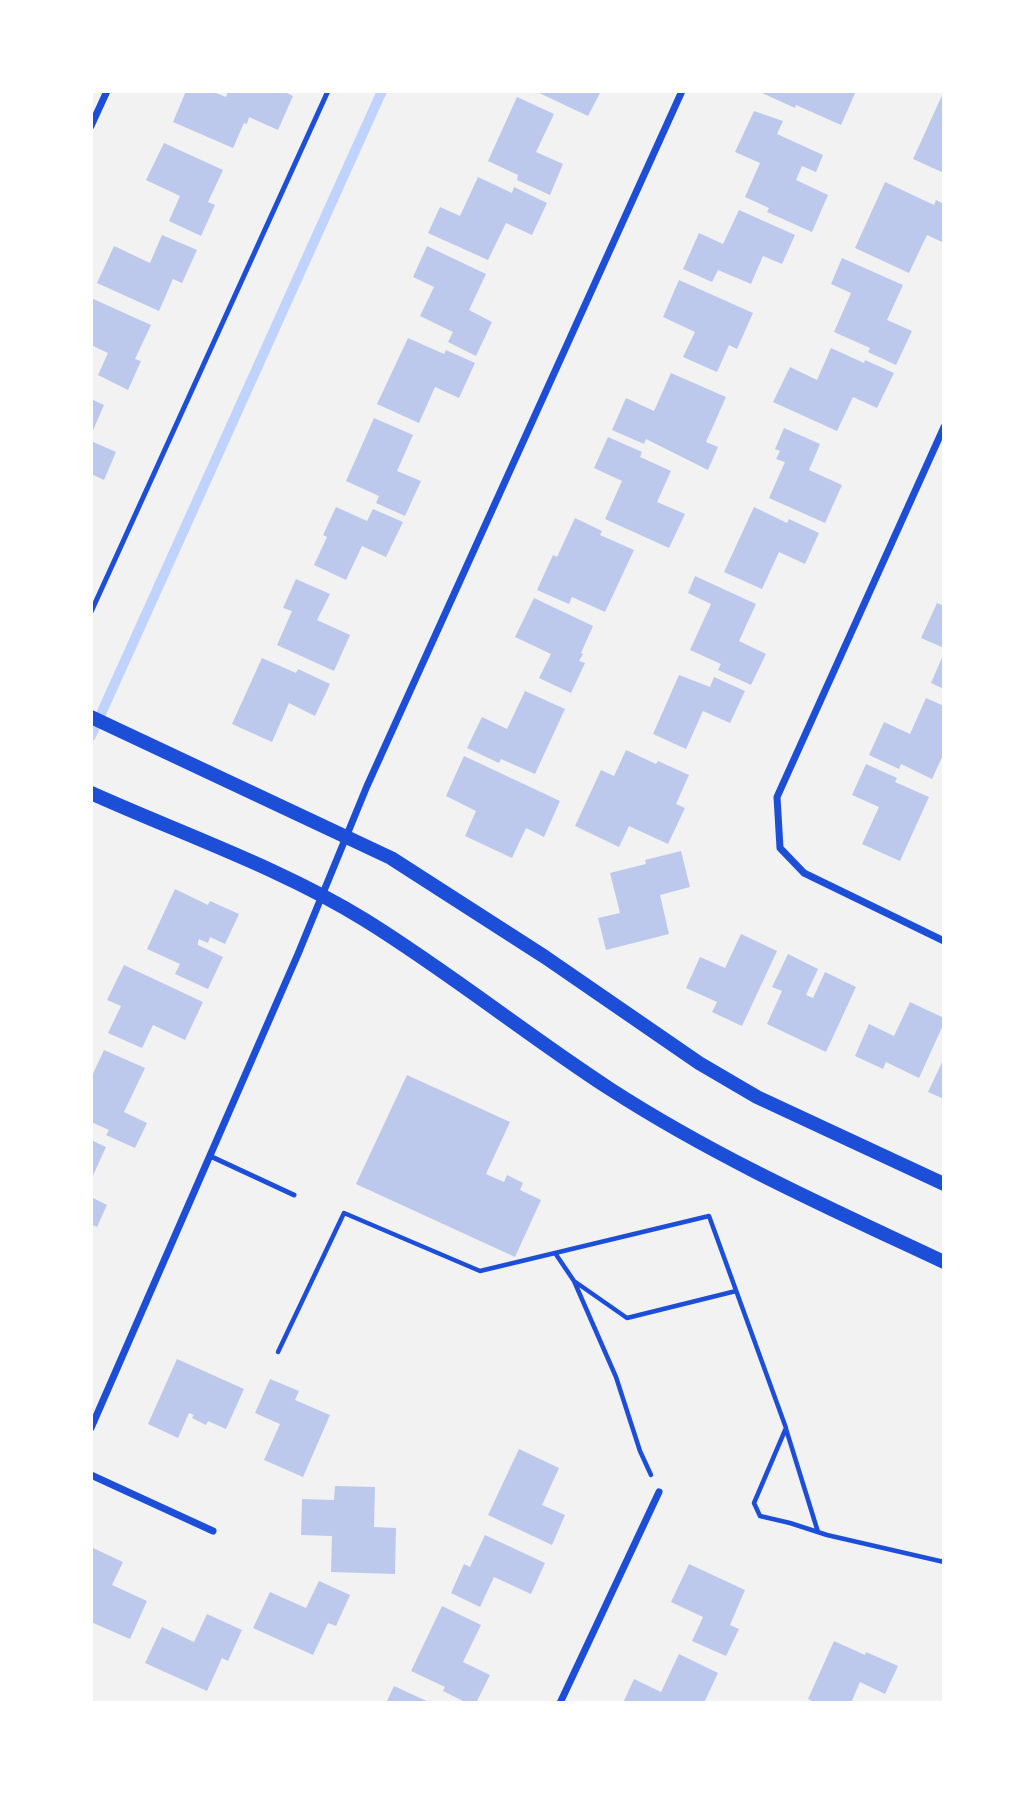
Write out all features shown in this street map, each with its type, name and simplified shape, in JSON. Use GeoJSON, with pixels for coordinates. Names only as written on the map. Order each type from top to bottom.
{"type":"FeatureCollection","features":[{"type":"Feature","properties":{"kind":"main road"},"geometry":{"type":"LineString","coordinates":[[91,717],[346,835],[405,866],[734,1084],[944,1184]]}},
{"type":"Feature","properties":{"kind":"main road"},"geometry":{"type":"LineString","coordinates":[[91,793],[321,896],[366,921],[598,1081],[675,1129],[757,1175],[944,1262]]}},
{"type":"Feature","properties":{"kind":"street"},"geometry":{"type":"LineString","coordinates":[[91,126],[107,91]]}},
{"type":"Feature","properties":{"kind":"street"},"geometry":{"type":"LineString","coordinates":[[91,1428],[346,835],[682,91]]}},
{"type":"Feature","properties":{"kind":"street"},"geometry":{"type":"LineString","coordinates":[[944,427],[777,797],[780,848],[804,873],[944,940]]}},
{"type":"Feature","properties":{"kind":"street"},"geometry":{"type":"LineString","coordinates":[[91,1475],[213,1531]]}},
{"type":"Feature","properties":{"kind":"street"},"geometry":{"type":"LineString","coordinates":[[560,1703],[659,1492]]}},
{"type":"Feature","properties":{"kind":"lane"},"geometry":{"type":"LineString","coordinates":[[91,612],[328,91]]}},
{"type":"Feature","properties":{"kind":"lane"},"geometry":{"type":"LineString","coordinates":[[210,1156],[294,1195]]}},
{"type":"Feature","properties":{"kind":"path"},"geometry":{"type":"LineString","coordinates":[[278,1352],[344,1213],[480,1271],[709,1216],[786,1428],[818,1532]]}},
{"type":"Feature","properties":{"kind":"path"},"geometry":{"type":"LineString","coordinates":[[555,1253],[574,1281],[616,1377],[640,1451],[659,1492]]}},
{"type":"Feature","properties":{"kind":"path"},"geometry":{"type":"LineString","coordinates":[[574,1281],[627,1318],[736,1291]]}},
{"type":"Feature","properties":{"kind":"path"},"geometry":{"type":"LineString","coordinates":[[786,1428],[754,1503],[760,1516],[944,1562]]}},
{"type":"Feature","properties":{"kind":"building"},"geometry":{"type":"Polygon","coordinates":[[[186,91],[211,91],[226,97],[228,91],[283,91],[293,96],[278,130],[249,117],[233,148],[173,122],[186,91]]]}},
{"type":"Feature","properties":{"kind":"building"},"geometry":{"type":"Polygon","coordinates":[[[535,91],[601,91],[588,116],[535,91]]]}},
{"type":"Feature","properties":{"kind":"building"},"geometry":{"type":"Polygon","coordinates":[[[856,91],[841,125],[796,105],[795,108],[762,93],[856,91]]]}},
{"type":"Feature","properties":{"kind":"building"},"geometry":{"type":"Polygon","coordinates":[[[944,91],[944,173],[913,159],[944,91]]]}},
{"type":"Feature","properties":{"kind":"building"},"geometry":{"type":"Polygon","coordinates":[[[517,97],[554,114],[536,152],[563,164],[550,195],[517,180],[518,175],[488,161],[517,97]]]}},
{"type":"Feature","properties":{"kind":"building"},"geometry":{"type":"Polygon","coordinates":[[[754,111],[783,121],[777,134],[823,155],[816,172],[802,166],[796,180],[828,195],[812,232],[767,212],[769,208],[745,197],[760,163],[735,152],[754,111]]]}},
{"type":"Feature","properties":{"kind":"building"},"geometry":{"type":"Polygon","coordinates":[[[164,143],[223,170],[208,202],[215,205],[201,236],[169,221],[180,196],[146,180],[164,143]]]}},
{"type":"Feature","properties":{"kind":"building"},"geometry":{"type":"Polygon","coordinates":[[[478,177],[512,193],[514,187],[547,203],[532,235],[506,223],[488,260],[428,233],[440,207],[460,216],[478,177]]]}},
{"type":"Feature","properties":{"kind":"building"},"geometry":{"type":"Polygon","coordinates":[[[885,182],[934,205],[936,200],[944,204],[944,243],[927,235],[909,273],[855,248],[885,182]]]}},
{"type":"Feature","properties":{"kind":"building"},"geometry":{"type":"Polygon","coordinates":[[[739,210],[795,235],[782,264],[763,256],[751,284],[718,270],[712,282],[683,269],[699,233],[723,244],[739,210]]]}},
{"type":"Feature","properties":{"kind":"building"},"geometry":{"type":"Polygon","coordinates":[[[162,235],[197,250],[182,283],[173,279],[159,311],[97,283],[114,246],[150,263],[162,235]]]}},
{"type":"Feature","properties":{"kind":"building"},"geometry":{"type":"Polygon","coordinates":[[[427,246],[486,274],[469,310],[492,322],[476,356],[448,342],[453,332],[420,316],[434,287],[413,277],[427,246]]]}},
{"type":"Feature","properties":{"kind":"building"},"geometry":{"type":"Polygon","coordinates":[[[842,258],[903,285],[887,320],[912,331],[896,365],[868,352],[870,348],[834,332],[851,293],[831,284],[842,258]]]}},
{"type":"Feature","properties":{"kind":"building"},"geometry":{"type":"Polygon","coordinates":[[[679,280],[753,313],[737,349],[729,345],[717,372],[683,357],[695,332],[663,317],[679,280]]]}},
{"type":"Feature","properties":{"kind":"building"},"geometry":{"type":"Polygon","coordinates":[[[91,298],[151,325],[135,359],[141,361],[128,390],[98,375],[108,353],[91,345],[91,298]]]}},
{"type":"Feature","properties":{"kind":"building"},"geometry":{"type":"Polygon","coordinates":[[[408,338],[444,354],[446,350],[475,363],[459,398],[435,387],[419,423],[377,404],[408,338]]]}},
{"type":"Feature","properties":{"kind":"building"},"geometry":{"type":"Polygon","coordinates":[[[831,348],[894,373],[877,408],[853,397],[837,431],[773,402],[790,367],[817,380],[831,348]]]}},
{"type":"Feature","properties":{"kind":"building"},"geometry":{"type":"Polygon","coordinates":[[[671,373],[726,397],[706,442],[718,447],[708,470],[646,439],[644,444],[612,430],[626,398],[654,411],[671,373]]]}},
{"type":"Feature","properties":{"kind":"building"},"geometry":{"type":"Polygon","coordinates":[[[91,399],[104,405],[91,435],[91,399]]]}},
{"type":"Feature","properties":{"kind":"building"},"geometry":{"type":"Polygon","coordinates":[[[374,418],[413,435],[397,471],[421,481],[405,516],[376,503],[379,496],[346,481],[374,418]]]}},
{"type":"Feature","properties":{"kind":"building"},"geometry":{"type":"Polygon","coordinates":[[[784,428],[820,444],[809,470],[842,485],[825,523],[769,498],[785,462],[776,459],[780,451],[775,449],[784,428]]]}},
{"type":"Feature","properties":{"kind":"building"},"geometry":{"type":"Polygon","coordinates":[[[608,437],[642,452],[640,457],[671,471],[657,502],[685,514],[669,548],[605,519],[622,481],[594,468],[608,437]]]}},
{"type":"Feature","properties":{"kind":"building"},"geometry":{"type":"Polygon","coordinates":[[[91,441],[116,452],[104,480],[91,474],[91,441]]]}},
{"type":"Feature","properties":{"kind":"building"},"geometry":{"type":"Polygon","coordinates":[[[336,507],[367,521],[373,509],[403,522],[386,557],[362,546],[346,580],[314,565],[327,537],[323,535],[336,507]]]}},
{"type":"Feature","properties":{"kind":"building"},"geometry":{"type":"Polygon","coordinates":[[[754,507],[787,523],[789,519],[819,533],[805,564],[779,552],[762,589],[724,572],[754,507]]]}},
{"type":"Feature","properties":{"kind":"building"},"geometry":{"type":"Polygon","coordinates":[[[575,518],[602,531],[600,535],[634,550],[605,612],[572,597],[569,604],[537,590],[553,555],[557,557],[575,518]]]}},
{"type":"Feature","properties":{"kind":"building"},"geometry":{"type":"Polygon","coordinates":[[[695,576],[756,604],[739,641],[766,654],[751,685],[718,670],[721,664],[690,650],[711,604],[688,593],[695,576]]]}},
{"type":"Feature","properties":{"kind":"building"},"geometry":{"type":"Polygon","coordinates":[[[296,579],[330,594],[317,620],[350,635],[334,671],[277,645],[292,611],[283,608],[296,579]]]}},
{"type":"Feature","properties":{"kind":"building"},"geometry":{"type":"Polygon","coordinates":[[[534,598],[593,626],[579,661],[585,663],[571,693],[539,678],[551,654],[515,637],[534,598]]]}},
{"type":"Feature","properties":{"kind":"building"},"geometry":{"type":"Polygon","coordinates":[[[937,603],[944,606],[944,648],[921,638],[937,603]]]}},
{"type":"Feature","properties":{"kind":"building"},"geometry":{"type":"Polygon","coordinates":[[[944,653],[944,689],[931,683],[944,653]]]}},
{"type":"Feature","properties":{"kind":"building"},"geometry":{"type":"Polygon","coordinates":[[[262,658],[296,673],[298,669],[330,684],[315,716],[289,703],[272,742],[232,724],[262,658]]]}},
{"type":"Feature","properties":{"kind":"building"},"geometry":{"type":"Polygon","coordinates":[[[679,675],[710,687],[714,677],[745,691],[730,723],[703,711],[686,749],[653,734],[679,675]]]}},
{"type":"Feature","properties":{"kind":"building"},"geometry":{"type":"Polygon","coordinates":[[[525,691],[565,709],[535,774],[501,759],[499,763],[467,748],[482,717],[507,729],[525,691]]]}},
{"type":"Feature","properties":{"kind":"building"},"geometry":{"type":"Polygon","coordinates":[[[926,698],[944,706],[944,753],[932,779],[901,764],[899,769],[869,755],[884,722],[910,734],[926,698]]]}},
{"type":"Feature","properties":{"kind":"building"},"geometry":{"type":"Polygon","coordinates":[[[626,750],[689,775],[676,804],[685,808],[668,844],[629,826],[619,847],[575,826],[601,770],[614,776],[626,750]]]}},
{"type":"Feature","properties":{"kind":"building"},"geometry":{"type":"Polygon","coordinates":[[[464,756],[560,801],[544,837],[526,828],[512,858],[465,836],[476,811],[446,796],[464,756]]]}},
{"type":"Feature","properties":{"kind":"building"},"geometry":{"type":"Polygon","coordinates":[[[866,764],[897,778],[895,782],[929,797],[900,861],[862,844],[879,807],[852,795],[866,764]]]}},
{"type":"Feature","properties":{"kind":"building"},"geometry":{"type":"Polygon","coordinates":[[[681,851],[690,887],[660,895],[669,934],[606,950],[598,918],[620,913],[610,873],[681,851]]]}},
{"type":"Feature","properties":{"kind":"building"},"geometry":{"type":"Polygon","coordinates":[[[175,889],[208,905],[210,901],[239,914],[225,944],[210,937],[208,943],[199,939],[198,945],[223,957],[208,989],[175,974],[180,964],[147,949],[175,889]]]}},
{"type":"Feature","properties":{"kind":"building"},"geometry":{"type":"Polygon","coordinates":[[[741,934],[777,951],[742,1026],[712,1012],[717,1002],[686,988],[700,957],[725,968],[741,934]]]}},
{"type":"Feature","properties":{"kind":"building"},"geometry":{"type":"Polygon","coordinates":[[[788,954],[818,969],[806,995],[813,998],[825,972],[856,987],[826,1052],[767,1024],[782,991],[772,987],[788,954]]]}},
{"type":"Feature","properties":{"kind":"building"},"geometry":{"type":"Polygon","coordinates":[[[124,965],[203,1002],[185,1040],[153,1025],[142,1048],[108,1033],[121,1006],[107,1000],[124,965]]]}},
{"type":"Feature","properties":{"kind":"building"},"geometry":{"type":"Polygon","coordinates":[[[910,1002],[944,1018],[919,1078],[886,1062],[883,1069],[855,1056],[869,1024],[894,1036],[910,1002]]]}},
{"type":"Feature","properties":{"kind":"building"},"geometry":{"type":"Polygon","coordinates":[[[104,1050],[145,1068],[124,1112],[147,1123],[135,1148],[106,1135],[109,1130],[91,1122],[91,1078],[104,1050]]]}},
{"type":"Feature","properties":{"kind":"building"},"geometry":{"type":"Polygon","coordinates":[[[944,1058],[944,1099],[928,1092],[944,1058]]]}},
{"type":"Feature","properties":{"kind":"building"},"geometry":{"type":"Polygon","coordinates":[[[407,1075],[510,1122],[486,1174],[504,1182],[507,1175],[523,1183],[520,1190],[541,1200],[515,1257],[356,1184],[407,1075]]]}},
{"type":"Feature","properties":{"kind":"building"},"geometry":{"type":"Polygon","coordinates":[[[91,1140],[106,1147],[91,1180],[91,1140]]]}},
{"type":"Feature","properties":{"kind":"building"},"geometry":{"type":"Polygon","coordinates":[[[91,1197],[107,1205],[97,1227],[91,1224],[91,1197]]]}},
{"type":"Feature","properties":{"kind":"building"},"geometry":{"type":"Polygon","coordinates":[[[177,1359],[244,1389],[226,1429],[208,1421],[206,1425],[192,1418],[194,1415],[189,1413],[178,1438],[148,1424],[177,1359]]]}},
{"type":"Feature","properties":{"kind":"building"},"geometry":{"type":"Polygon","coordinates":[[[270,1379],[299,1391],[295,1400],[330,1415],[303,1477],[264,1460],[280,1424],[255,1413],[270,1379]]]}},
{"type":"Feature","properties":{"kind":"building"},"geometry":{"type":"Polygon","coordinates":[[[519,1449],[559,1468],[542,1505],[565,1515],[552,1545],[488,1515],[519,1449]]]}},
{"type":"Feature","properties":{"kind":"building"},"geometry":{"type":"Polygon","coordinates":[[[335,1486],[375,1487],[374,1527],[396,1528],[395,1574],[331,1572],[332,1536],[301,1535],[302,1499],[334,1500],[335,1486]]]}},
{"type":"Feature","properties":{"kind":"building"},"geometry":{"type":"Polygon","coordinates":[[[485,1535],[545,1563],[531,1594],[494,1577],[480,1607],[451,1593],[464,1564],[470,1567],[485,1535]]]}},
{"type":"Feature","properties":{"kind":"building"},"geometry":{"type":"Polygon","coordinates":[[[91,1547],[123,1562],[112,1585],[147,1601],[130,1639],[91,1622],[91,1547]]]}},
{"type":"Feature","properties":{"kind":"building"},"geometry":{"type":"Polygon","coordinates":[[[689,1564],[745,1590],[730,1625],[739,1629],[726,1656],[692,1641],[703,1617],[671,1602],[689,1564]]]}},
{"type":"Feature","properties":{"kind":"building"},"geometry":{"type":"Polygon","coordinates":[[[319,1581],[350,1595],[336,1626],[328,1623],[313,1655],[253,1628],[270,1592],[306,1608],[319,1581]]]}},
{"type":"Feature","properties":{"kind":"building"},"geometry":{"type":"Polygon","coordinates":[[[442,1606],[481,1625],[463,1662],[490,1675],[476,1703],[467,1703],[443,1691],[445,1687],[411,1671],[442,1606]]]}},
{"type":"Feature","properties":{"kind":"building"},"geometry":{"type":"Polygon","coordinates":[[[207,1614],[242,1630],[228,1661],[222,1658],[207,1691],[145,1663],[162,1627],[194,1642],[207,1614]]]}},
{"type":"Feature","properties":{"kind":"building"},"geometry":{"type":"Polygon","coordinates":[[[834,1641],[898,1666],[885,1694],[860,1682],[851,1703],[816,1703],[808,1699],[834,1641]]]}},
{"type":"Feature","properties":{"kind":"building"},"geometry":{"type":"Polygon","coordinates":[[[679,1654],[718,1673],[704,1703],[623,1703],[634,1679],[661,1692],[679,1654]]]}},
{"type":"Feature","properties":{"kind":"building"},"geometry":{"type":"Polygon","coordinates":[[[394,1686],[431,1703],[386,1703],[394,1686]]]}},
{"type":"Feature","properties":{"kind":"waterway"},"geometry":{"type":"LineString","coordinates":[[91,736],[382,91]]}}]}
